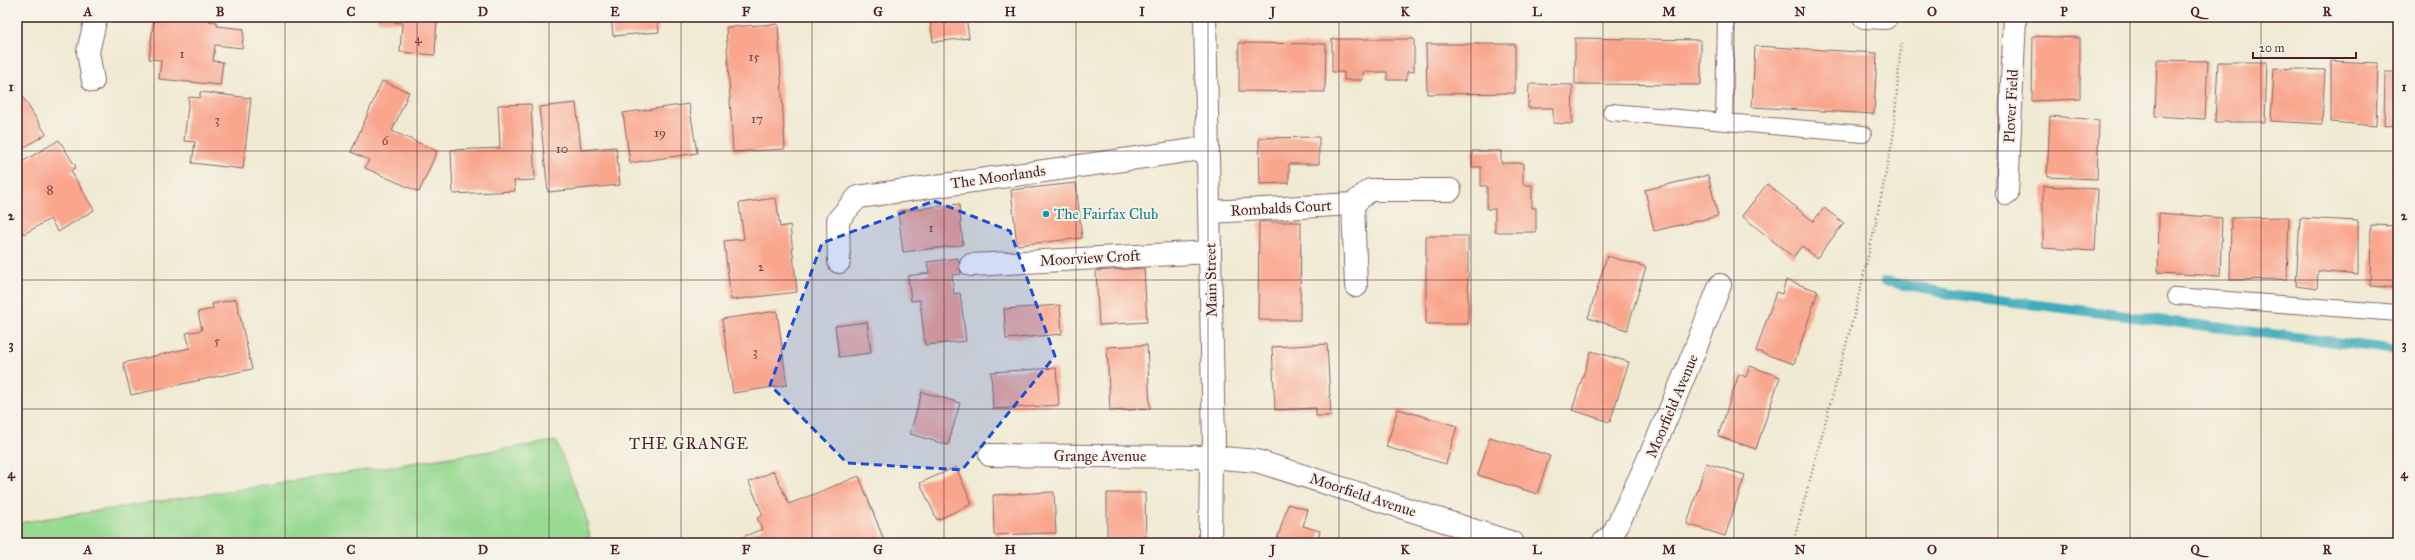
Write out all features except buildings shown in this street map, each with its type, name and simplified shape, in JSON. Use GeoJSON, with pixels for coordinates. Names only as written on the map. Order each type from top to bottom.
{"type":"FeatureCollection","features":[{"type":"Feature","properties":{"kind":"street"},"geometry":{"type":"LineString","coordinates":[[93,80],[88,52],[96,17]]}},
{"type":"Feature","properties":{"kind":"street","name":"Main Street"},"geometry":{"type":"LineString","coordinates":[[1205,17],[1214,443],[1211,457],[1210,543]]}},
{"type":"Feature","properties":{"kind":"street"},"geometry":{"type":"LineString","coordinates":[[1864,17],[1886,18]]}},
{"type":"Feature","properties":{"kind":"street","name":"Plover Field"},"geometry":{"type":"LineString","coordinates":[[2007,194],[2015,17]]}},
{"type":"Feature","properties":{"kind":"street","name":"The Moorlands"},"geometry":{"type":"LineString","coordinates":[[839,262],[838,220],[858,197],[1208,148]]}},
{"type":"Feature","properties":{"kind":"street","name":"Rombalds Court"},"geometry":{"type":"LineString","coordinates":[[1210,212],[1353,204],[1370,190],[1450,190]]}},
{"type":"Feature","properties":{"kind":"street","name":"Rombalds Court"},"geometry":{"type":"LineString","coordinates":[[1353,204],[1356,286]]}},
{"type":"Feature","properties":{"kind":"street","name":"Moorview Croft"},"geometry":{"type":"LineString","coordinates":[[970,265],[1210,252]]}},
{"type":"Feature","properties":{"kind":"street","name":"Moorfield Avenue"},"geometry":{"type":"LineString","coordinates":[[1603,543],[1613,534],[1653,454],[1683,383],[1720,285]]}},
{"type":"Feature","properties":{"kind":"street","name":"Grange Avenue"},"geometry":{"type":"LineString","coordinates":[[990,455],[1211,457]]}},
{"type":"Feature","properties":{"kind":"street","name":"Moorfield Avenue"},"geometry":{"type":"LineString","coordinates":[[1211,457],[1257,461],[1513,543]]}},
{"type":"Feature","properties":{"kind":"lane"},"geometry":{"type":"LineString","coordinates":[[1724,122],[1726,17]]}},
{"type":"Feature","properties":{"kind":"lane"},"geometry":{"type":"LineString","coordinates":[[1610,112],[1863,134]]}},
{"type":"Feature","properties":{"kind":"lane"},"geometry":{"type":"LineString","coordinates":[[2176,296],[2398,314]]}},
{"type":"Feature","properties":{"kind":"path"},"geometry":{"type":"LineString","coordinates":[[1793,543],[1854,315],[1873,236],[1893,138],[1902,35]]}},
{"type":"Feature","properties":{"kind":"highlighted area"},"geometry":{"type":"Polygon","coordinates":[[[934,201],[1010,231],[1055,356],[962,470],[847,463],[770,385],[822,243],[934,201]]]}},
{"type":"Feature","properties":{"kind":"green space"},"geometry":{"type":"Polygon","coordinates":[[[556,441],[585,513],[591,543],[17,543],[17,523],[556,441]]]}},
{"type":"Feature","properties":{"kind":"waterway"},"geometry":{"type":"LineString","coordinates":[[1885,281],[1950,294],[2398,350]]}},
{"type":"Feature","properties":{"kind":"place","name":"The Fairfax Club"},"geometry":{"type":"Point","coordinates":[1046,214]}},
{"type":"Feature","properties":{"kind":"district","name":"THE GRANGE"},"geometry":{"type":"Point","coordinates":[689,443]}}]}
